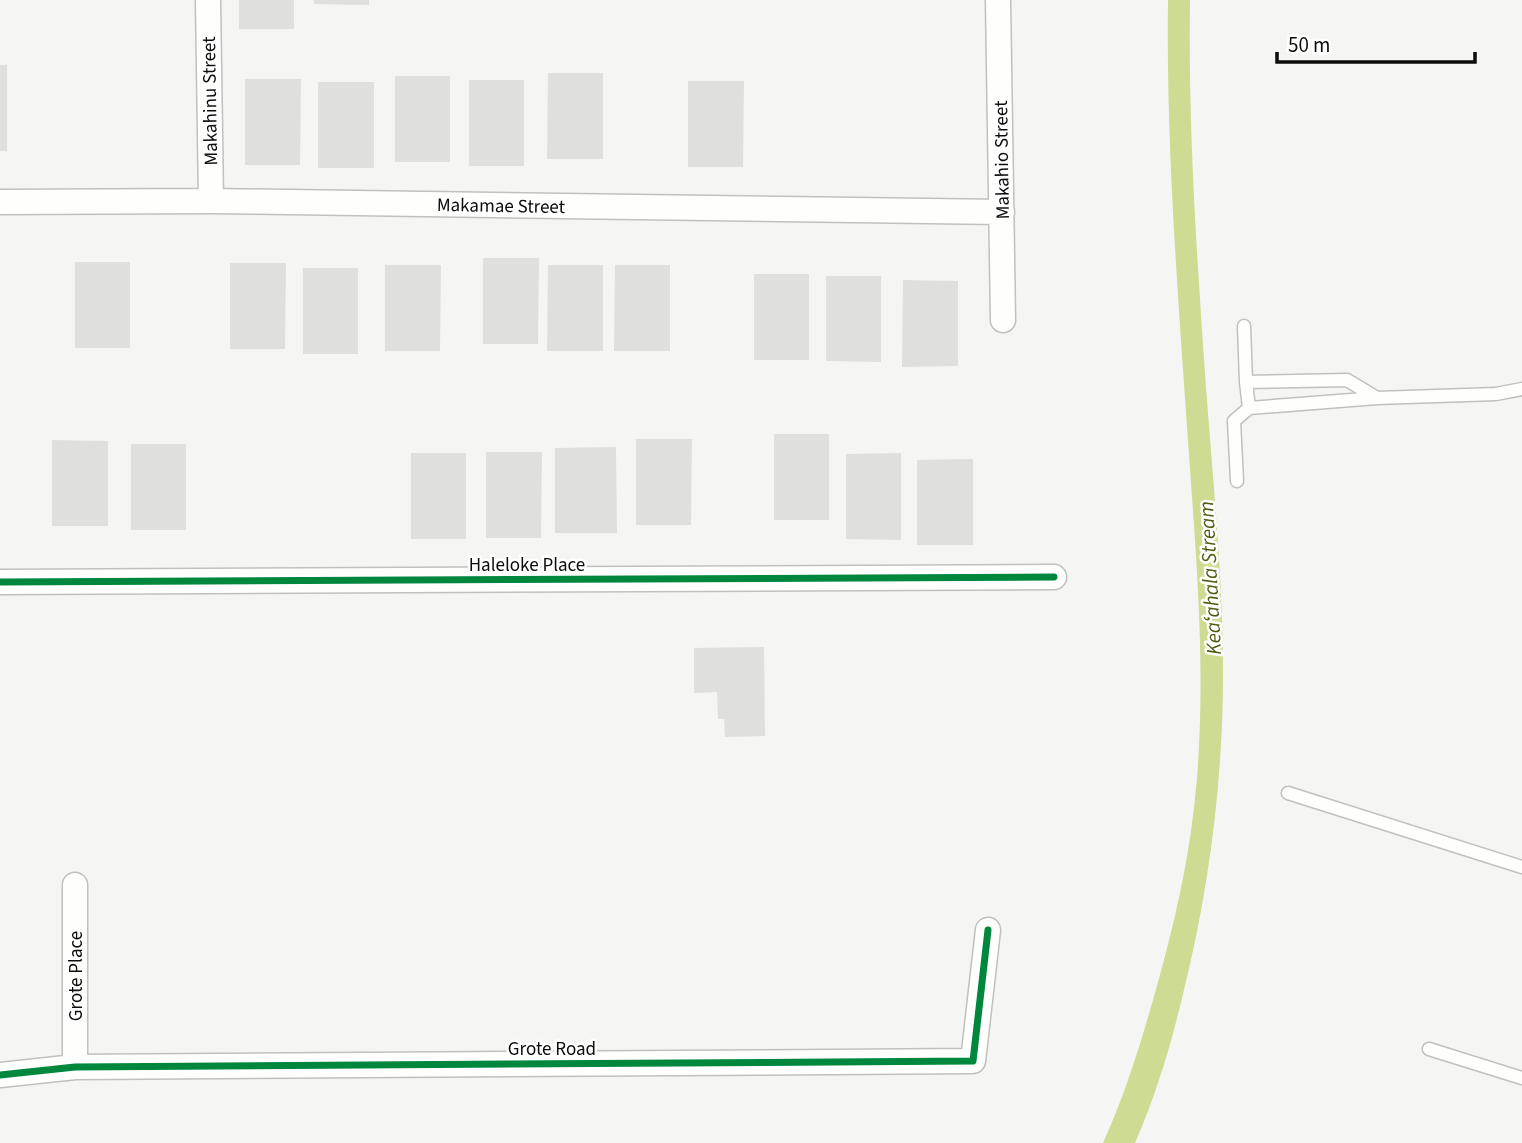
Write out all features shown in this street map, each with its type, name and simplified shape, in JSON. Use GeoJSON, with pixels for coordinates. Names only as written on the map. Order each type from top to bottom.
{"type":"FeatureCollection","features":[{"type":"Feature","properties":{"kind":"street","name":"Makahinu Street"},"geometry":{"type":"LineString","coordinates":[[208,0],[211,201]]}},
{"type":"Feature","properties":{"kind":"street","name":"Makahio Street"},"geometry":{"type":"LineString","coordinates":[[998,0],[1003,320]]}},
{"type":"Feature","properties":{"kind":"street","name":"Makamae Street"},"geometry":{"type":"LineString","coordinates":[[0,202],[211,201],[1002,212]]}},
{"type":"Feature","properties":{"kind":"street","name":"Haleloke Place"},"geometry":{"type":"LineString","coordinates":[[0,582],[1054,577]]}},
{"type":"Feature","properties":{"kind":"street","name":"Grote Place"},"geometry":{"type":"LineString","coordinates":[[75,885],[75,1066]]}},
{"type":"Feature","properties":{"kind":"street","name":"Grote Road"},"geometry":{"type":"LineString","coordinates":[[0,1075],[75,1066],[973,1061],[988,930]]}},
{"type":"Feature","properties":{"kind":"lane"},"geometry":{"type":"LineString","coordinates":[[1244,326],[1249,408]]}},
{"type":"Feature","properties":{"kind":"lane"},"geometry":{"type":"LineString","coordinates":[[1246,382],[1347,380],[1377,398]]}},
{"type":"Feature","properties":{"kind":"lane"},"geometry":{"type":"LineString","coordinates":[[1237,481],[1234,421],[1249,408],[1377,398],[1496,394],[1522,389]]}},
{"type":"Feature","properties":{"kind":"lane"},"geometry":{"type":"LineString","coordinates":[[1288,793],[1522,867]]}},
{"type":"Feature","properties":{"kind":"lane"},"geometry":{"type":"LineString","coordinates":[[1429,1049],[1522,1078]]}},
{"type":"Feature","properties":{"kind":"water","name":"Keaʻahala Stream"},"geometry":{"type":"Polygon","coordinates":[[[1168,0],[1190,0],[1194,194],[1221,593],[1221,745],[1201,912],[1168,1051],[1135,1143],[1103,1143],[1137,1055],[1175,918],[1191,834],[1200,735],[1199,610],[1174,221],[1168,0]]]}},
{"type":"Feature","properties":{"kind":"building"},"geometry":{"type":"Polygon","coordinates":[[[239,0],[294,0],[294,29],[239,29],[239,0]]]}},
{"type":"Feature","properties":{"kind":"building"},"geometry":{"type":"Polygon","coordinates":[[[314,0],[369,0],[369,5],[314,4],[314,0]]]}},
{"type":"Feature","properties":{"kind":"building"},"geometry":{"type":"Polygon","coordinates":[[[0,65],[7,65],[7,151],[0,151],[0,65]]]}},
{"type":"Feature","properties":{"kind":"building"},"geometry":{"type":"Polygon","coordinates":[[[548,73],[603,73],[603,159],[547,159],[548,73]]]}},
{"type":"Feature","properties":{"kind":"building"},"geometry":{"type":"Polygon","coordinates":[[[395,76],[450,76],[450,162],[395,162],[395,76]]]}},
{"type":"Feature","properties":{"kind":"building"},"geometry":{"type":"Polygon","coordinates":[[[245,79],[301,79],[300,165],[245,165],[245,79]]]}},
{"type":"Feature","properties":{"kind":"building"},"geometry":{"type":"Polygon","coordinates":[[[469,80],[524,80],[524,166],[469,166],[469,80]]]}},
{"type":"Feature","properties":{"kind":"building"},"geometry":{"type":"Polygon","coordinates":[[[688,81],[744,81],[743,167],[688,167],[688,81]]]}},
{"type":"Feature","properties":{"kind":"building"},"geometry":{"type":"Polygon","coordinates":[[[318,82],[374,82],[374,168],[318,168],[318,82]]]}},
{"type":"Feature","properties":{"kind":"building"},"geometry":{"type":"Polygon","coordinates":[[[483,258],[539,258],[538,344],[483,344],[483,258]]]}},
{"type":"Feature","properties":{"kind":"building"},"geometry":{"type":"Polygon","coordinates":[[[75,262],[130,262],[130,348],[75,348],[75,262]]]}},
{"type":"Feature","properties":{"kind":"building"},"geometry":{"type":"Polygon","coordinates":[[[230,263],[286,263],[285,349],[230,349],[230,263]]]}},
{"type":"Feature","properties":{"kind":"building"},"geometry":{"type":"Polygon","coordinates":[[[385,265],[441,265],[440,351],[385,351],[385,265]]]}},
{"type":"Feature","properties":{"kind":"building"},"geometry":{"type":"Polygon","coordinates":[[[548,265],[603,265],[603,351],[547,351],[548,265]]]}},
{"type":"Feature","properties":{"kind":"building"},"geometry":{"type":"Polygon","coordinates":[[[615,265],[670,265],[670,351],[614,351],[615,265]]]}},
{"type":"Feature","properties":{"kind":"building"},"geometry":{"type":"Polygon","coordinates":[[[303,268],[358,268],[358,354],[303,354],[303,268]]]}},
{"type":"Feature","properties":{"kind":"building"},"geometry":{"type":"Polygon","coordinates":[[[754,274],[809,274],[809,360],[754,360],[754,274]]]}},
{"type":"Feature","properties":{"kind":"building"},"geometry":{"type":"Polygon","coordinates":[[[826,276],[881,276],[881,362],[826,361],[826,276]]]}},
{"type":"Feature","properties":{"kind":"building"},"geometry":{"type":"Polygon","coordinates":[[[903,280],[958,281],[958,366],[902,367],[903,280]]]}},
{"type":"Feature","properties":{"kind":"building"},"geometry":{"type":"Polygon","coordinates":[[[774,434],[829,434],[829,520],[774,520],[774,434]]]}},
{"type":"Feature","properties":{"kind":"building"},"geometry":{"type":"Polygon","coordinates":[[[636,439],[692,439],[691,525],[636,525],[636,439]]]}},
{"type":"Feature","properties":{"kind":"building"},"geometry":{"type":"Polygon","coordinates":[[[52,440],[108,441],[108,526],[52,526],[52,440]]]}},
{"type":"Feature","properties":{"kind":"building"},"geometry":{"type":"Polygon","coordinates":[[[131,444],[186,444],[186,530],[131,530],[131,444]]]}},
{"type":"Feature","properties":{"kind":"building"},"geometry":{"type":"Polygon","coordinates":[[[616,447],[617,533],[555,533],[555,448],[616,447]]]}},
{"type":"Feature","properties":{"kind":"building"},"geometry":{"type":"Polygon","coordinates":[[[486,452],[542,452],[541,538],[486,538],[486,452]]]}},
{"type":"Feature","properties":{"kind":"building"},"geometry":{"type":"Polygon","coordinates":[[[411,453],[466,453],[466,539],[411,539],[411,453]]]}},
{"type":"Feature","properties":{"kind":"building"},"geometry":{"type":"Polygon","coordinates":[[[901,453],[901,540],[846,539],[846,454],[901,453]]]}},
{"type":"Feature","properties":{"kind":"building"},"geometry":{"type":"Polygon","coordinates":[[[973,459],[973,545],[917,545],[917,460],[973,459]]]}},
{"type":"Feature","properties":{"kind":"building"},"geometry":{"type":"Polygon","coordinates":[[[764,647],[765,736],[725,737],[724,719],[718,719],[717,692],[694,693],[694,648],[764,647]]]}},
{"type":"Feature","properties":{"kind":"cycle path"},"geometry":{"type":"LineString","coordinates":[[0,582],[1054,577]]}},
{"type":"Feature","properties":{"kind":"cycle path"},"geometry":{"type":"LineString","coordinates":[[0,1075],[75,1067],[973,1061],[988,930]]}}]}
